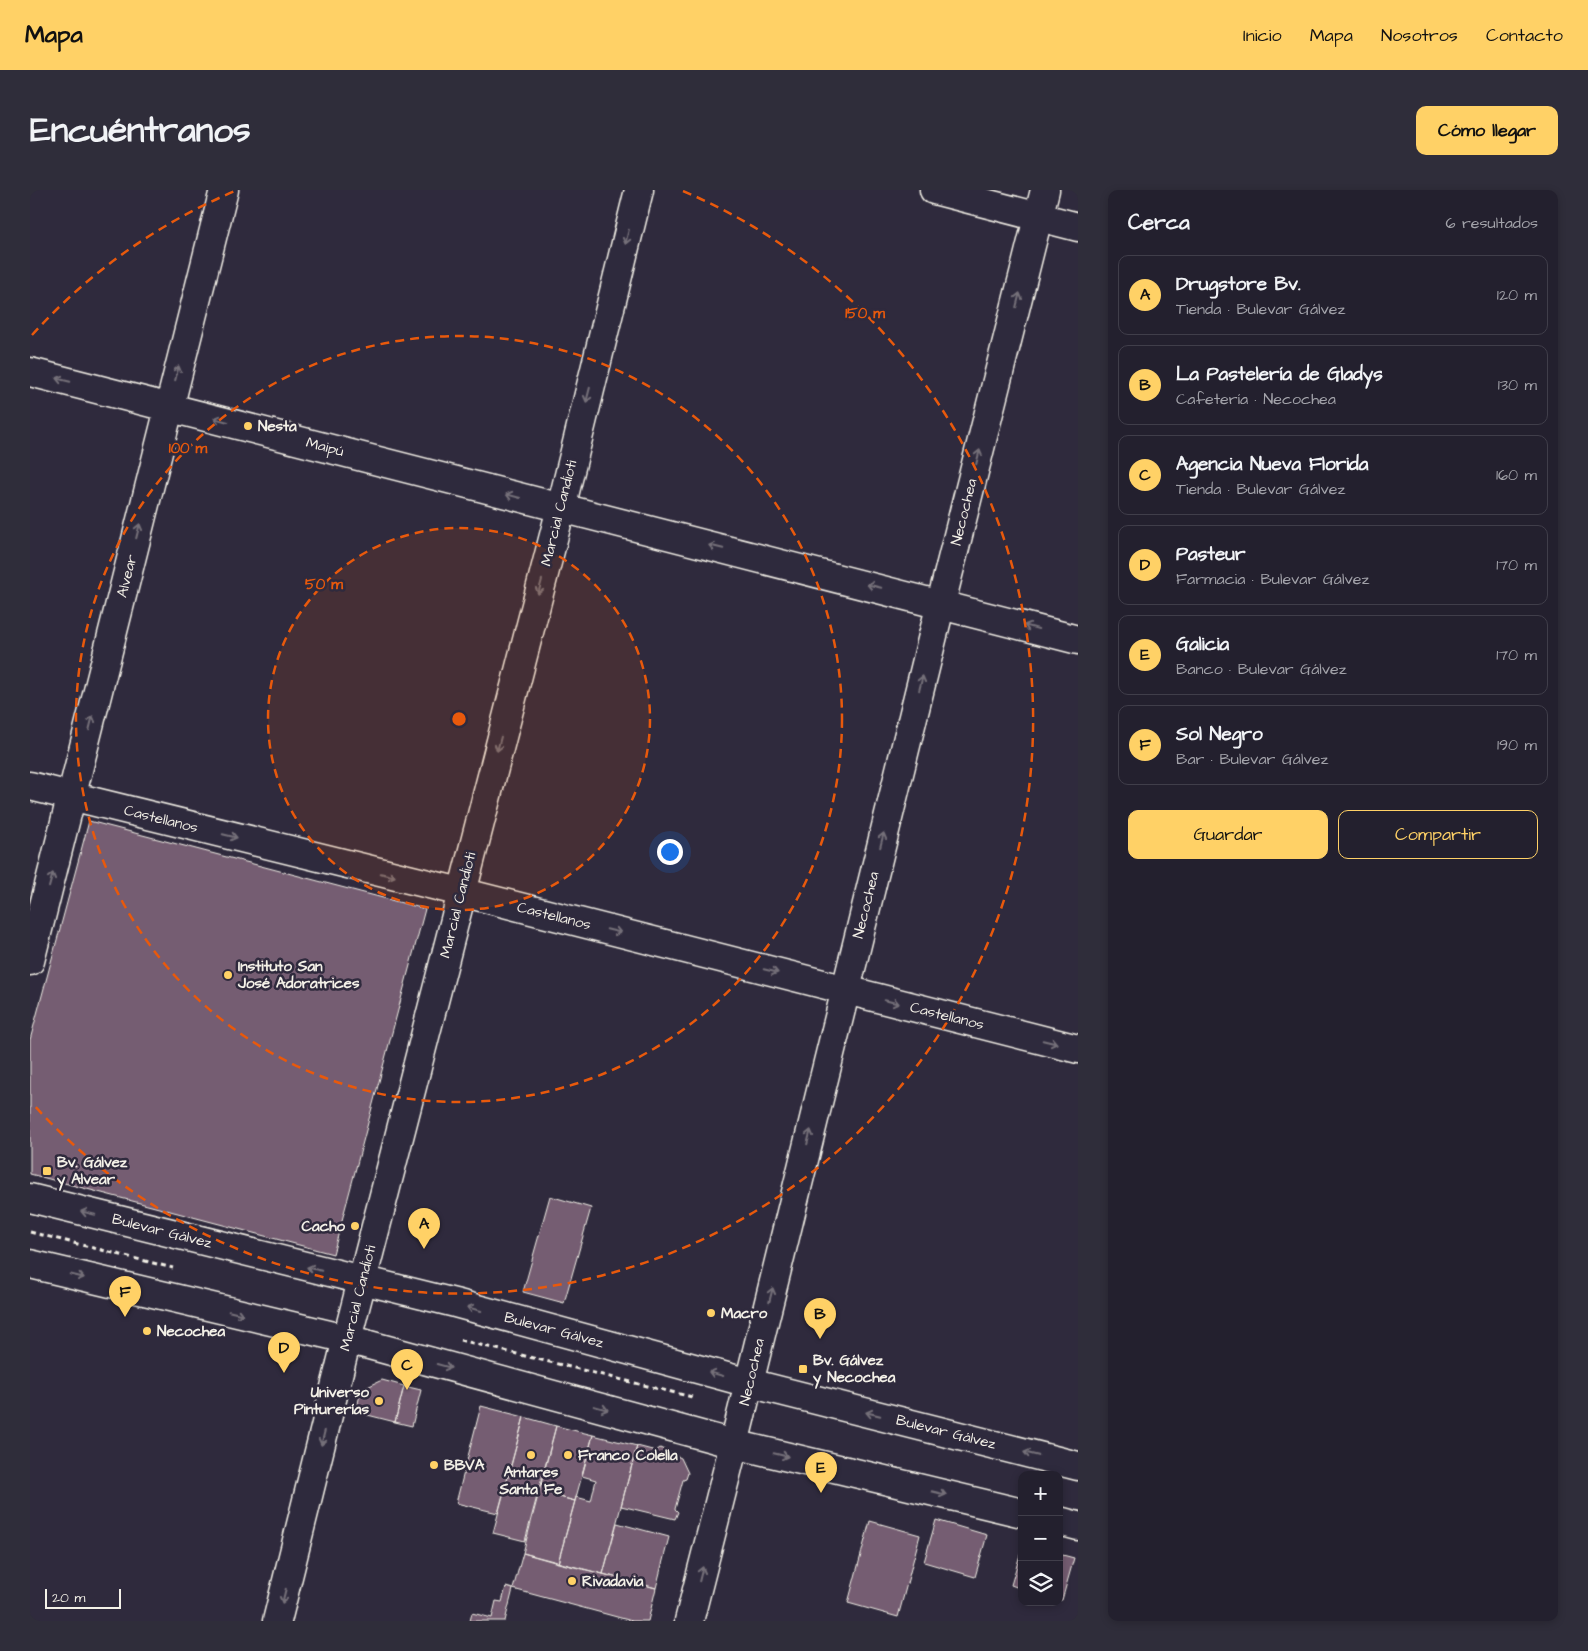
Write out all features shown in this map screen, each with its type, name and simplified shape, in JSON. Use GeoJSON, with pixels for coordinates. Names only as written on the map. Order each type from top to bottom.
{"type":"FeatureCollection","features":[{"type":"Feature","properties":{"kind":"main road","name":"Alvear"},"geometry":{"type":"LineString","coordinates":[[30,961],[73,797],[168,406],[224,190]]}},
{"type":"Feature","properties":{"kind":"main road","name":"Marcial Candioti"},"geometry":{"type":"LineString","coordinates":[[277,1621],[361,1280],[561,508],[639,190]]}},
{"type":"Feature","properties":{"kind":"main road"},"geometry":{"type":"LineString","coordinates":[[934,190],[1078,227]]}},
{"type":"Feature","properties":{"kind":"main road","name":"Necochea"},"geometry":{"type":"LineString","coordinates":[[689,1621],[1045,190]]}},
{"type":"Feature","properties":{"kind":"main road","name":"Maipú"},"geometry":{"type":"LineString","coordinates":[[30,372],[941,603],[1078,640]]}},
{"type":"Feature","properties":{"kind":"main road","name":"Castellanos"},"geometry":{"type":"LineString","coordinates":[[30,786],[461,892],[1078,1049]]}},
{"type":"Feature","properties":{"kind":"main road","name":"Bulevar Gálvez"},"geometry":{"type":"LineString","coordinates":[[30,1198],[361,1280],[749,1383],[1078,1466]]}},
{"type":"Feature","properties":{"kind":"main road"},"geometry":{"type":"LineString","coordinates":[[30,1264],[347,1340],[734,1444],[1018,1511]]}},
{"type":"Feature","properties":{"kind":"main road"},"geometry":{"type":"LineString","coordinates":[[1063,1523],[1078,1526]]}},
{"type":"Feature","properties":{"kind":"path"},"geometry":{"type":"LineString","coordinates":[[30,1232],[182,1270]]}},
{"type":"Feature","properties":{"kind":"path"},"geometry":{"type":"LineString","coordinates":[[457,1339],[696,1398]]}},
{"type":"Feature","properties":{"kind":"building","name":"Instituto San José Adoratrices"},"geometry":{"type":"Polygon","coordinates":[[[89,821],[425,909],[333,1254],[30,1174],[30,1040],[89,821]]]}},
{"type":"Feature","properties":{"kind":"building"},"geometry":{"type":"Polygon","coordinates":[[[550,1196],[591,1208],[564,1303],[523,1292],[550,1196]]]}},
{"type":"Feature","properties":{"kind":"building","name":"Universo Pinturerías"},"geometry":{"type":"Polygon","coordinates":[[[382,1380],[404,1386],[395,1422],[356,1412],[361,1390],[382,1380]]]}},
{"type":"Feature","properties":{"kind":"building"},"geometry":{"type":"Polygon","coordinates":[[[404,1386],[421,1390],[412,1426],[395,1422],[404,1386]]]}},
{"type":"Feature","properties":{"kind":"building"},"geometry":{"type":"Polygon","coordinates":[[[481,1406],[524,1417],[498,1513],[456,1503],[481,1406]]]}},
{"type":"Feature","properties":{"kind":"building","name":"Antares Santa Fe"},"geometry":{"type":"Polygon","coordinates":[[[524,1417],[556,1426],[525,1541],[493,1533],[524,1417]]]}},
{"type":"Feature","properties":{"kind":"building","name":"Franco Colella"},"geometry":{"type":"Polygon","coordinates":[[[556,1426],[593,1435],[575,1501],[552,1495],[554,1487],[541,1484],[556,1426]]]}},
{"type":"Feature","properties":{"kind":"building"},"geometry":{"type":"Polygon","coordinates":[[[593,1435],[637,1446],[603,1574],[558,1563],[576,1497],[591,1501],[596,1480],[582,1476],[593,1435]]]}},
{"type":"Feature","properties":{"kind":"building"},"geometry":{"type":"Polygon","coordinates":[[[637,1446],[656,1451],[660,1448],[681,1458],[688,1473],[686,1479],[683,1480],[675,1509],[678,1512],[675,1519],[621,1506],[637,1446]]]}},
{"type":"Feature","properties":{"kind":"building"},"geometry":{"type":"Polygon","coordinates":[[[541,1484],[554,1487],[552,1495],[575,1501],[558,1563],[523,1553],[541,1484]]]}},
{"type":"Feature","properties":{"kind":"building"},"geometry":{"type":"Polygon","coordinates":[[[936,1520],[987,1535],[975,1577],[924,1562],[936,1520]]]}},
{"type":"Feature","properties":{"kind":"building"},"geometry":{"type":"Polygon","coordinates":[[[870,1521],[920,1535],[898,1617],[848,1603],[870,1521]]]}},
{"type":"Feature","properties":{"kind":"building"},"geometry":{"type":"Polygon","coordinates":[[[617,1523],[669,1537],[656,1588],[603,1574],[617,1523]]]}},
{"type":"Feature","properties":{"kind":"building","name":"Rivadavia"},"geometry":{"type":"Polygon","coordinates":[[[523,1553],[656,1588],[648,1621],[632,1621],[513,1589],[523,1553]]]}},
{"type":"Feature","properties":{"kind":"building"},"geometry":{"type":"Polygon","coordinates":[[[1063,1555],[1074,1558],[1063,1596],[1063,1555]]]}},
{"type":"Feature","properties":{"kind":"building"},"geometry":{"type":"Polygon","coordinates":[[[1018,1561],[1018,1588],[1011,1585],[1018,1561]]]}},
{"type":"Feature","properties":{"kind":"building"},"geometry":{"type":"Polygon","coordinates":[[[506,1587],[513,1589],[505,1621],[470,1621],[472,1613],[492,1618],[496,1601],[502,1602],[506,1587]]]}},
{"type":"Feature","properties":{"kind":"place","name":"Nesta"},"geometry":{"type":"Point","coordinates":[248,426]}},
{"type":"Feature","properties":{"kind":"place","name":"Instituto San José Adoratrices"},"geometry":{"type":"Point","coordinates":[228,975]}},
{"type":"Feature","properties":{"kind":"place","name":"Bv. Gálvez y Alvear"},"geometry":{"type":"Point","coordinates":[47,1171]}},
{"type":"Feature","properties":{"kind":"place","name":"Cacho"},"geometry":{"type":"Point","coordinates":[355,1226]}},
{"type":"Feature","properties":{"kind":"place","name":"Drugstore Bv."},"geometry":{"type":"Point","coordinates":[424,1249]}},
{"type":"Feature","properties":{"kind":"place","name":"Macro"},"geometry":{"type":"Point","coordinates":[711,1313]}},
{"type":"Feature","properties":{"kind":"place","name":"Sol Negro"},"geometry":{"type":"Point","coordinates":[125,1317]}},
{"type":"Feature","properties":{"kind":"place","name":"Necochea"},"geometry":{"type":"Point","coordinates":[147,1331]}},
{"type":"Feature","properties":{"kind":"place","name":"La Pastelería de Gladys"},"geometry":{"type":"Point","coordinates":[820,1339]}},
{"type":"Feature","properties":{"kind":"place","name":"Bv. Gálvez y Necochea"},"geometry":{"type":"Point","coordinates":[803,1369]}},
{"type":"Feature","properties":{"kind":"place","name":"Pasteur"},"geometry":{"type":"Point","coordinates":[284,1373]}},
{"type":"Feature","properties":{"kind":"place","name":"Agencia Nueva Florida"},"geometry":{"type":"Point","coordinates":[407,1390]}},
{"type":"Feature","properties":{"kind":"place","name":"Universo Pinturerías"},"geometry":{"type":"Point","coordinates":[379,1401]}},
{"type":"Feature","properties":{"kind":"place","name":"Antares Santa Fe"},"geometry":{"type":"Point","coordinates":[531,1455]}},
{"type":"Feature","properties":{"kind":"place","name":"Franco Colella"},"geometry":{"type":"Point","coordinates":[568,1455]}},
{"type":"Feature","properties":{"kind":"place","name":"BBVA"},"geometry":{"type":"Point","coordinates":[434,1465]}},
{"type":"Feature","properties":{"kind":"place","name":"Galicia"},"geometry":{"type":"Point","coordinates":[821,1493]}},
{"type":"Feature","properties":{"kind":"place","name":"Rivadavia"},"geometry":{"type":"Point","coordinates":[572,1581]}}]}
